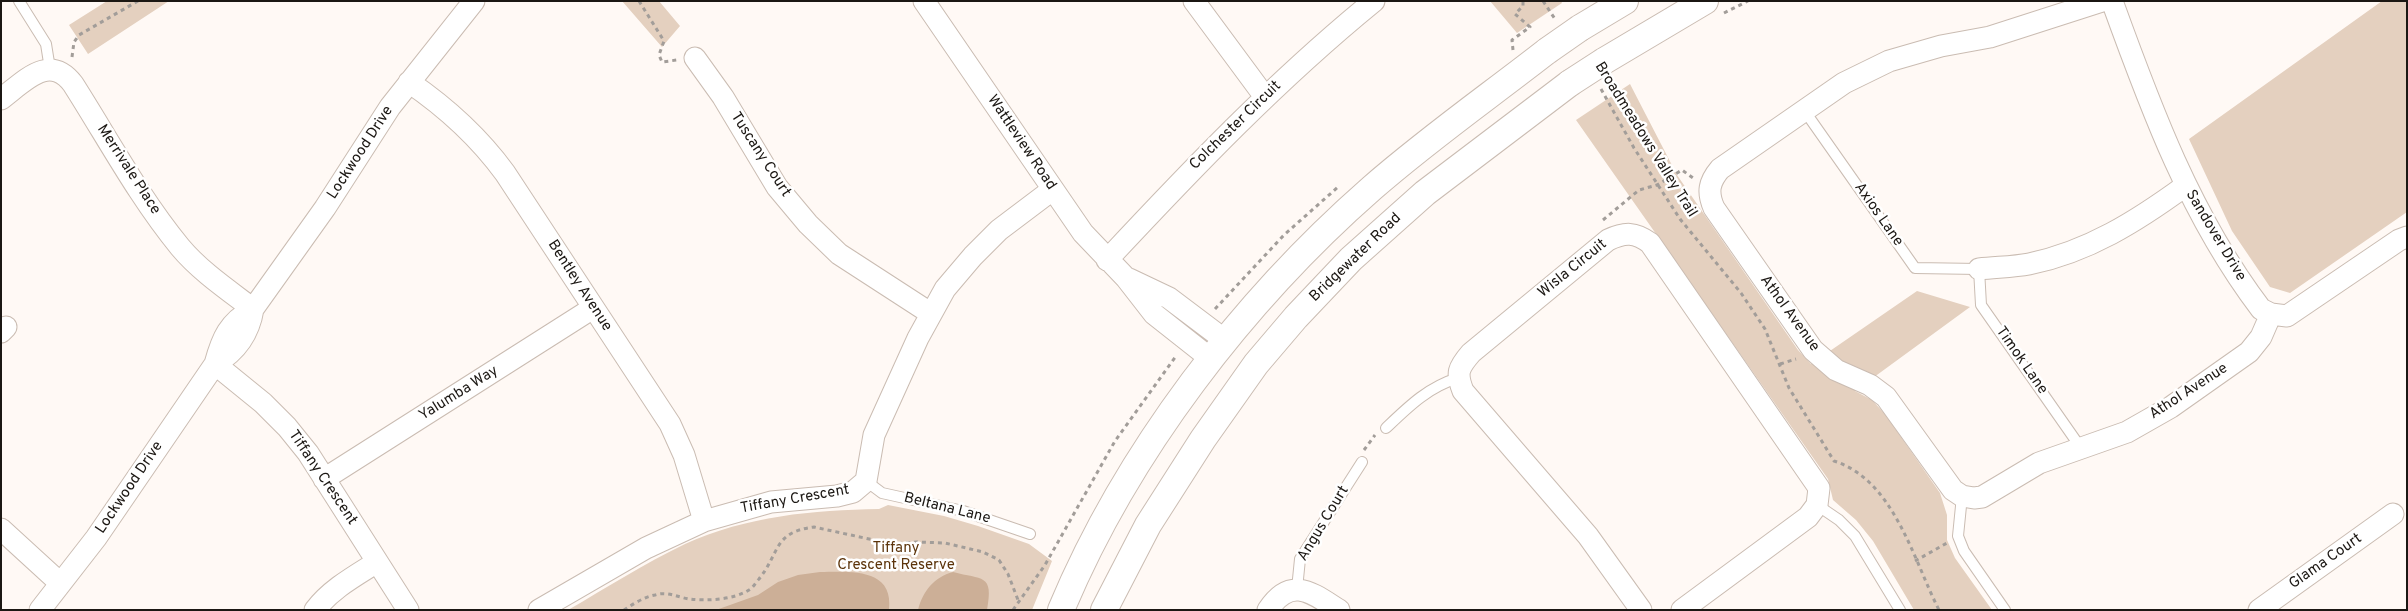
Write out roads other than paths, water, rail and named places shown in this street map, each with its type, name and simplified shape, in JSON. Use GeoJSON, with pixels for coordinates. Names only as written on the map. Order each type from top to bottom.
{"type":"FeatureCollection","features":[{"type":"Feature","properties":{"kind":"street","name":"Lockwood Drive"},"geometry":{"type":"LineString","coordinates":[[40,610],[96,538],[216,364],[231,355],[241,342],[251,326],[253,309],[325,208],[390,108],[474,1]]}},
{"type":"Feature","properties":{"kind":"street","name":"Wattleview Road"},"geometry":{"type":"LineString","coordinates":[[924,1],[1083,233],[1126,278],[1154,314],[1218,350],[1249,374]]}},
{"type":"Feature","properties":{"kind":"street"},"geometry":{"type":"LineString","coordinates":[[1194,1],[1265,97]]}},
{"type":"Feature","properties":{"kind":"street","name":"Colchester Circuit"},"geometry":{"type":"LineString","coordinates":[[1107,260],[1199,161],[1265,97],[1374,1]]}},
{"type":"Feature","properties":{"kind":"street"},"geometry":{"type":"LineString","coordinates":[[1061,610],[1115,500],[1170,415],[1218,350],[1295,262],[1371,189],[1448,124],[1546,50],[1569,25],[1625,1]]}},
{"type":"Feature","properties":{"kind":"street","name":"Bridgewater Road"},"geometry":{"type":"LineString","coordinates":[[1104,610],[1148,525],[1203,439],[1249,374],[1322,288],[1387,226],[1478,151],[1570,83],[1705,1]]}},
{"type":"Feature","properties":{"kind":"street"},"geometry":{"type":"LineString","coordinates":[[1804,110],[1844,83],[1889,61],[1941,46],[1990,37],[2102,1]]}},
{"type":"Feature","properties":{"kind":"street","name":"Sandover Drive"},"geometry":{"type":"LineString","coordinates":[[2112,1],[2151,110],[2185,186],[2218,245],[2253,299],[2261,309],[2271,314]]}},
{"type":"Feature","properties":{"kind":"street","name":"Tuscany Court"},"geometry":{"type":"LineString","coordinates":[[695,58],[723,97],[777,187],[808,224],[839,254],[930,313]]}},
{"type":"Feature","properties":{"kind":"street"},"geometry":{"type":"LineString","coordinates":[[1,98],[33,76],[57,71]]}},
{"type":"Feature","properties":{"kind":"street","name":"Merrivale Place"},"geometry":{"type":"LineString","coordinates":[[57,71],[74,84],[158,217],[181,248],[212,277],[253,309]]}},
{"type":"Feature","properties":{"kind":"street","name":"Bentley Avenue"},"geometry":{"type":"LineString","coordinates":[[409,82],[462,122],[485,146],[670,424],[684,456],[704,521]]}},
{"type":"Feature","properties":{"kind":"street","name":"Athol Avenue"},"geometry":{"type":"LineString","coordinates":[[1804,110],[1720,168],[1712,178],[1709,197],[1714,208],[1813,350],[1836,370],[1870,385],[1886,397],[1946,481],[1953,490],[1962,496],[1982,497],[2039,463],[2127,432],[2171,407],[2249,352],[2261,338],[2271,314]]}},
{"type":"Feature","properties":{"kind":"street"},"geometry":{"type":"LineString","coordinates":[[1979,269],[2028,264],[2087,246],[2138,220],[2185,186]]}},
{"type":"Feature","properties":{"kind":"street","name":"Tiffany Crescent"},"geometry":{"type":"LineString","coordinates":[[540,610],[646,548],[704,521],[771,502],[837,496],[853,492],[866,481],[874,435],[930,313],[945,290],[979,249],[998,230],[1052,190]]}},
{"type":"Feature","properties":{"kind":"street","name":"Wisla Circuit"},"geometry":{"type":"LineString","coordinates":[[1458,378],[1461,365],[1471,353],[1608,240],[1622,234],[1638,234],[1650,243],[1812,476],[1819,488],[1817,505]]}},
{"type":"Feature","properties":{"kind":"street"},"geometry":{"type":"LineString","coordinates":[[2271,314],[2287,316],[2299,310],[2398,240],[2407,237]]}},
{"type":"Feature","properties":{"kind":"street","name":"Yalumba Way"},"geometry":{"type":"LineString","coordinates":[[324,479],[593,308]]}},
{"type":"Feature","properties":{"kind":"street","name":"Tiffany Crescent"},"geometry":{"type":"LineString","coordinates":[[216,364],[263,403],[287,427],[308,453],[408,610]]}},
{"type":"Feature","properties":{"kind":"street"},"geometry":{"type":"LineString","coordinates":[[1458,378],[1463,392],[1588,536],[1641,610]]}},
{"type":"Feature","properties":{"kind":"street"},"geometry":{"type":"LineString","coordinates":[[1682,610],[1808,517],[1817,505]]}},
{"type":"Feature","properties":{"kind":"street","name":"Glama Court"},"geometry":{"type":"LineString","coordinates":[[2259,610],[2393,514]]}},
{"type":"Feature","properties":{"kind":"street"},"geometry":{"type":"LineString","coordinates":[[1,529],[60,584]]}},
{"type":"Feature","properties":{"kind":"street"},"geometry":{"type":"LineString","coordinates":[[314,610],[323,600],[349,579],[377,562]]}},
{"type":"Feature","properties":{"kind":"street"},"geometry":{"type":"LineString","coordinates":[[1268,610],[1279,597],[1290,590],[1297,589],[1315,594],[1339,610]]}},
{"type":"Feature","properties":{"kind":"lane"},"geometry":{"type":"LineString","coordinates":[[19,1],[46,44],[57,71]]}},
{"type":"Feature","properties":{"kind":"lane","name":"Axios Lane"},"geometry":{"type":"LineString","coordinates":[[1804,110],[1916,268],[1979,269]]}},
{"type":"Feature","properties":{"kind":"lane","name":"Timok Lane"},"geometry":{"type":"LineString","coordinates":[[1979,269],[1981,305],[2081,448]]}},
{"type":"Feature","properties":{"kind":"lane"},"geometry":{"type":"LineString","coordinates":[[1386,428],[1419,397],[1441,383],[1458,378]]}},
{"type":"Feature","properties":{"kind":"lane","name":"Angus Court"},"geometry":{"type":"LineString","coordinates":[[1297,589],[1300,558],[1362,462]]}},
{"type":"Feature","properties":{"kind":"lane","name":"Beltana Lane"},"geometry":{"type":"LineString","coordinates":[[866,481],[882,493],[971,513],[1030,534]]}},
{"type":"Feature","properties":{"kind":"lane"},"geometry":{"type":"LineString","coordinates":[[1962,496],[1958,536],[1964,551],[2005,610]]}},
{"type":"Feature","properties":{"kind":"lane"},"geometry":{"type":"LineString","coordinates":[[1817,505],[1839,520],[1855,536],[1900,610]]}},
{"type":"Feature","properties":{"kind":"park label","name":"Tiffany Crescent Reserve"},"geometry":{"type":"Point","coordinates":[896,558]}}]}
